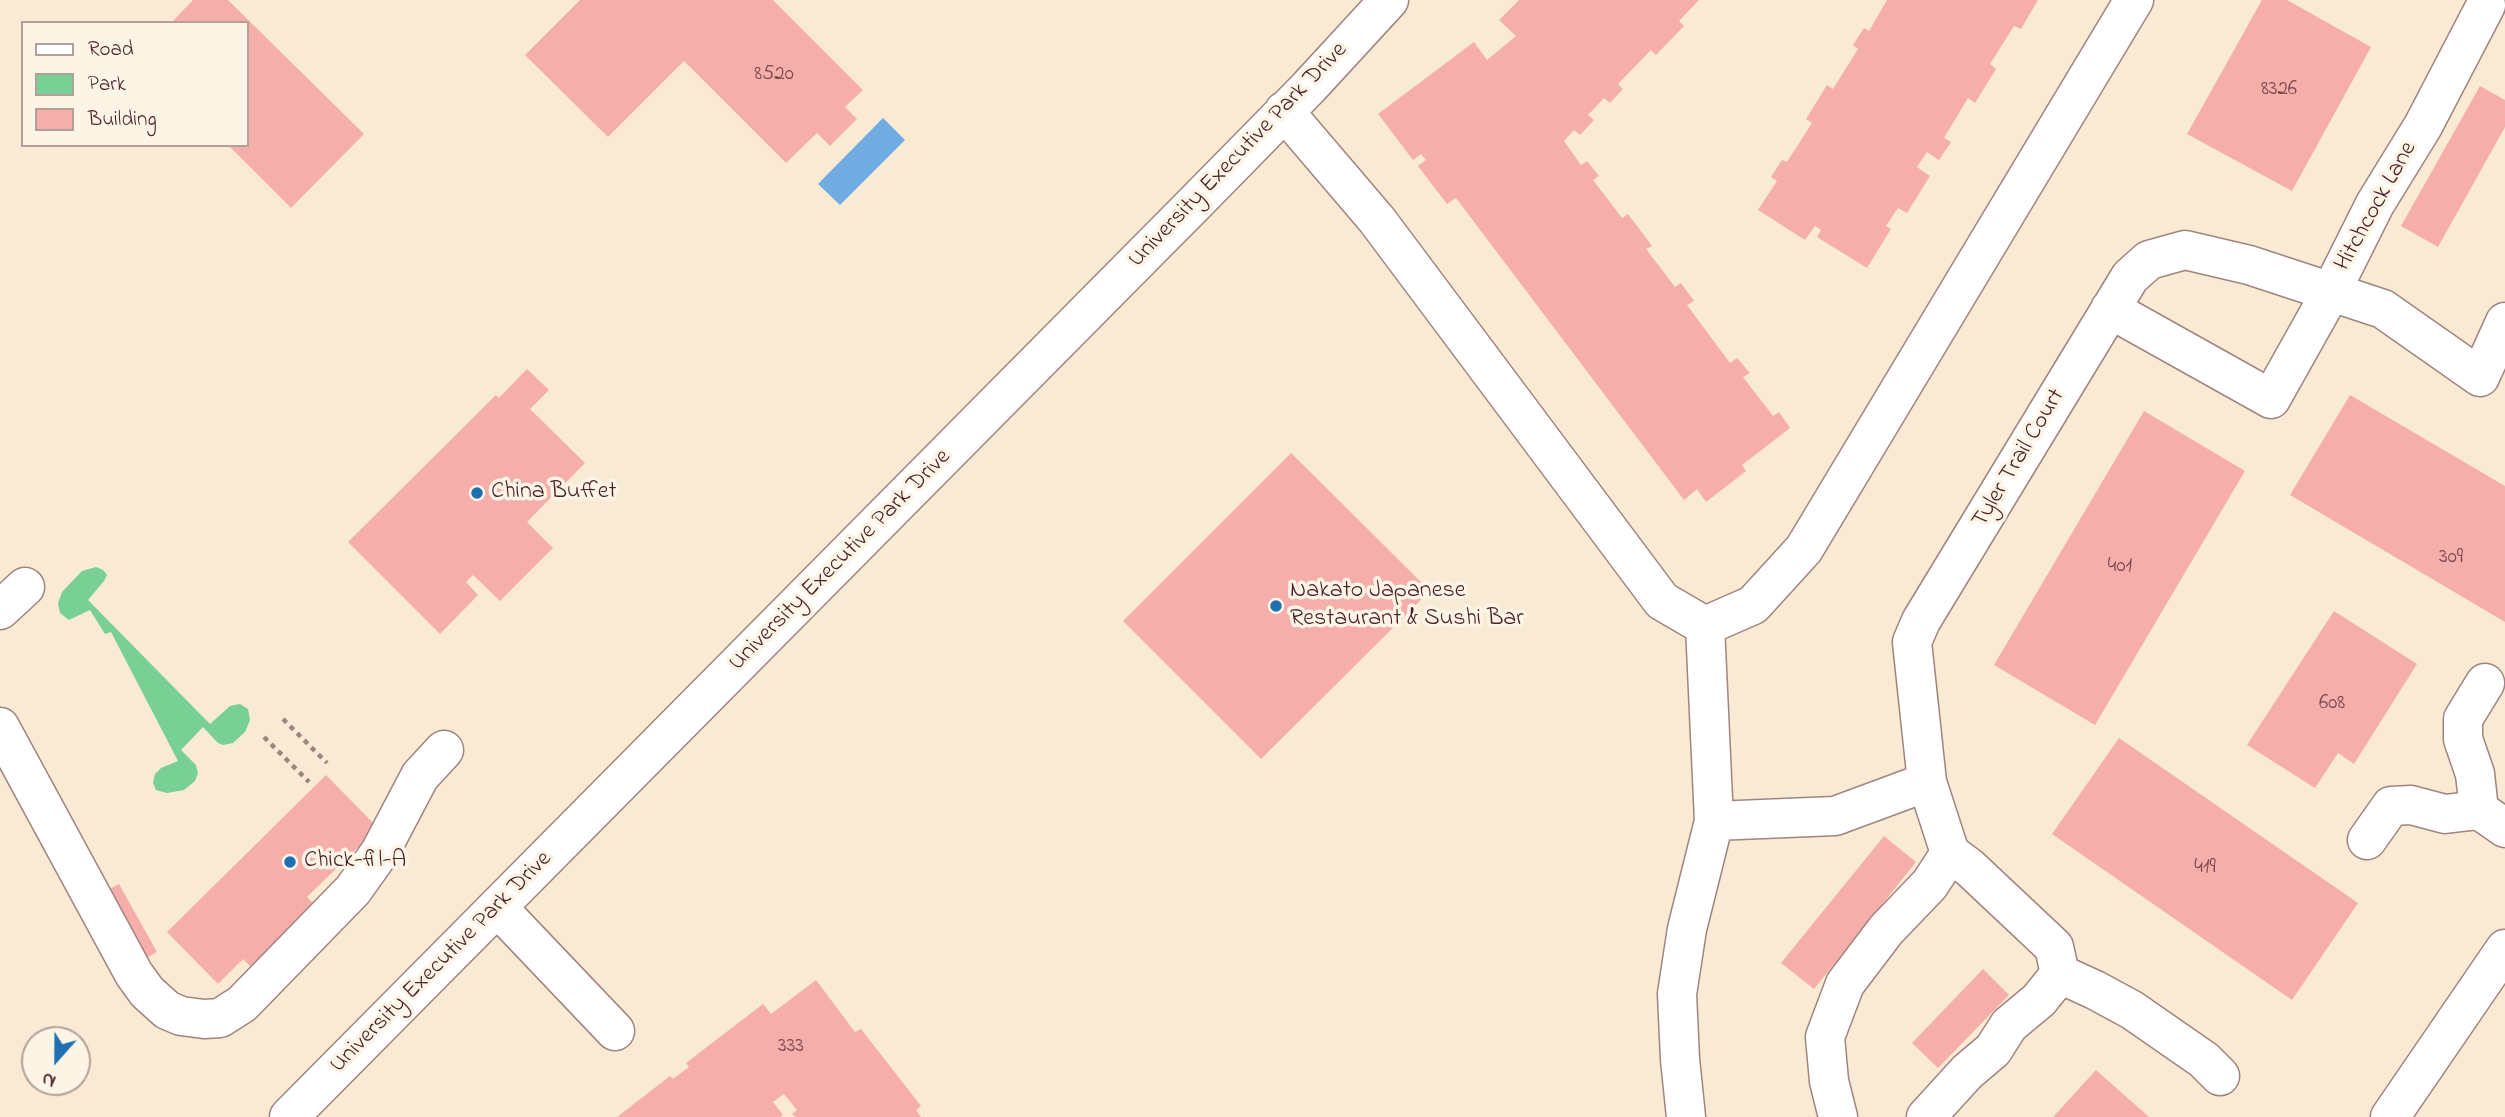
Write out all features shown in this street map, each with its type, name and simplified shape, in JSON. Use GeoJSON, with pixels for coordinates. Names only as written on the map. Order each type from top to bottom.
{"type":"FeatureCollection","features":[{"type":"Feature","properties":{"kind":"street","name":"University Executive Park Drive"},"geometry":{"type":"LineString","coordinates":[[289,1117],[789,615],[1284,111],[1389,0]]}},
{"type":"Feature","properties":{"kind":"street"},"geometry":{"type":"LineString","coordinates":[[1704,626],[1753,605],[1804,549],[2134,0]]}},
{"type":"Feature","properties":{"kind":"street","name":"Hitchcock Lane"},"geometry":{"type":"LineString","coordinates":[[2489,6],[2423,126],[2375,204],[2331,292],[2383,309],[2493,384],[2505,322]]}},
{"type":"Feature","properties":{"kind":"street"},"geometry":{"type":"LineString","coordinates":[[1284,111],[1377,220],[1662,601],[1704,626]]}},
{"type":"Feature","properties":{"kind":"street","name":"Tyler Trail Court"},"geometry":{"type":"LineString","coordinates":[[1950,853],[1927,782],[1912,642],[1921,621],[2130,277],[2149,260],[2185,250],[2249,265],[2331,292]]}},
{"type":"Feature","properties":{"kind":"street"},"geometry":{"type":"LineString","coordinates":[[2110,310],[2271,399],[2331,292]]}},
{"type":"Feature","properties":{"kind":"street"},"geometry":{"type":"LineString","coordinates":[[1686,1117],[1677,994],[1687,929],[1714,821],[1704,626]]}},
{"type":"Feature","properties":{"kind":"street"},"geometry":{"type":"LineString","coordinates":[[2367,840],[2391,806],[2411,805],[2445,814],[2492,819],[2463,739],[2463,719],[2485,683]]}},
{"type":"Feature","properties":{"kind":"street"},"geometry":{"type":"LineString","coordinates":[[0,727],[146,992],[167,1010],[181,1016],[204,1019],[220,1018],[243,1004],[353,891],[380,852],[413,787],[444,750]]}},
{"type":"Feature","properties":{"kind":"street"},"geometry":{"type":"LineString","coordinates":[[1714,821],[1835,817],[1927,782]]}},
{"type":"Feature","properties":{"kind":"street"},"geometry":{"type":"LineString","coordinates":[[1838,1117],[1829,1081],[1825,1037],[1845,984],[1886,930],[1930,884],[1950,853],[1970,868],[2054,947],[2060,974]]}},
{"type":"Feature","properties":{"kind":"street"},"geometry":{"type":"LineString","coordinates":[[497,907],[615,1031]]}},
{"type":"Feature","properties":{"kind":"street"},"geometry":{"type":"LineString","coordinates":[[2390,1117],[2505,949]]}},
{"type":"Feature","properties":{"kind":"street"},"geometry":{"type":"LineString","coordinates":[[2060,974],[2132,1010],[2204,1060],[2220,1076]]}},
{"type":"Feature","properties":{"kind":"street"},"geometry":{"type":"LineString","coordinates":[[1926,1117],[1967,1072],[1993,1050],[2009,1025],[2039,1000],[2060,974]]}},
{"type":"Feature","properties":{"kind":"path"},"geometry":{"type":"LineString","coordinates":[[283,719],[327,763]]}},
{"type":"Feature","properties":{"kind":"path"},"geometry":{"type":"LineString","coordinates":[[264,737],[309,782]]}},
{"type":"Feature","properties":{"kind":"green space"},"geometry":{"type":"Polygon","coordinates":[[[96,567],[107,575],[88,600],[210,724],[230,706],[240,704],[248,709],[250,720],[245,732],[233,743],[218,743],[203,727],[181,750],[196,765],[198,773],[195,781],[184,790],[167,793],[156,790],[153,783],[155,774],[161,768],[178,761],[111,632],[105,634],[90,610],[69,620],[60,613],[58,603],[62,592],[82,571],[96,567]]]}},
{"type":"Feature","properties":{"kind":"water"},"geometry":{"type":"Polygon","coordinates":[[[883,118],[905,140],[840,205],[818,184],[883,118]]]}},
{"type":"Feature","properties":{"kind":"building"},"geometry":{"type":"Polygon","coordinates":[[[193,0],[228,0],[364,134],[291,208],[230,147],[248,147],[248,21],[173,21],[193,0]]]}},
{"type":"Feature","properties":{"kind":"building"},"geometry":{"type":"Polygon","coordinates":[[[580,0],[773,0],[863,90],[845,107],[857,119],[830,146],[817,133],[786,163],[684,61],[608,137],[525,55],[580,0]]]}},
{"type":"Feature","properties":{"kind":"building"},"geometry":{"type":"Polygon","coordinates":[[[1519,0],[1699,0],[1679,21],[1684,26],[1656,55],[1651,50],[1618,84],[1623,89],[1610,103],[1604,98],[1588,115],[1594,120],[1580,135],[1574,130],[1564,141],[1581,165],[1587,161],[1599,176],[1593,180],[1622,218],[1628,214],[1652,246],[1646,249],[1675,287],[1681,283],[1694,301],[1687,305],[1730,363],[1737,358],[1750,373],[1743,377],[1773,416],[1779,412],[1790,428],[1742,465],[1746,471],[1706,502],[1697,489],[1684,500],[1456,198],[1447,204],[1418,166],[1426,160],[1421,154],[1413,160],[1378,114],[1474,42],[1487,60],[1516,36],[1499,20],[1519,0]]]}},
{"type":"Feature","properties":{"kind":"building"},"geometry":{"type":"Polygon","coordinates":[[[1887,0],[2038,0],[2021,29],[2014,26],[1990,64],[1996,69],[1975,103],[1968,98],[1944,138],[1951,142],[1939,160],[1927,152],[1917,167],[1930,176],[1907,213],[1898,208],[1886,226],[1891,229],[1867,268],[1817,237],[1821,230],[1815,226],[1805,240],[1758,210],[1777,181],[1771,177],[1782,160],[1787,162],[1812,123],[1806,119],[1827,85],[1833,89],[1858,49],[1853,45],[1864,28],[1869,31],[1887,0]]]}},
{"type":"Feature","properties":{"kind":"building"},"geometry":{"type":"Polygon","coordinates":[[[2262,0],[2287,0],[2371,47],[2292,191],[2187,134],[2262,0]]]}},
{"type":"Feature","properties":{"kind":"building"},"geometry":{"type":"Polygon","coordinates":[[[2480,86],[2505,100],[2505,127],[2438,247],[2401,226],[2480,86]]]}},
{"type":"Feature","properties":{"kind":"building","name":"China Buffet"},"geometry":{"type":"Polygon","coordinates":[[[527,369],[549,390],[530,409],[585,463],[527,522],[553,548],[500,601],[473,575],[466,582],[478,595],[440,634],[348,542],[496,395],[499,398],[527,369]]]}},
{"type":"Feature","properties":{"kind":"building"},"geometry":{"type":"Polygon","coordinates":[[[2350,395],[2505,486],[2505,622],[2290,495],[2350,395]]]}},
{"type":"Feature","properties":{"kind":"building"},"geometry":{"type":"Polygon","coordinates":[[[2144,411],[2245,471],[2095,725],[1994,665],[2144,411]]]}},
{"type":"Feature","properties":{"kind":"building","name":"Nakato Japanese Restaurant & Sushi Bar"},"geometry":{"type":"Polygon","coordinates":[[[1291,453],[1430,591],[1261,759],[1123,621],[1291,453]]]}},
{"type":"Feature","properties":{"kind":"building"},"geometry":{"type":"Polygon","coordinates":[[[2334,611],[2417,664],[2354,764],[2338,753],[2315,788],[2247,745],[2334,611]]]}},
{"type":"Feature","properties":{"kind":"building"},"geometry":{"type":"Polygon","coordinates":[[[2119,738],[2358,903],[2292,1000],[2052,834],[2119,738]]]}},
{"type":"Feature","properties":{"kind":"building","name":"Chick-fil-A"},"geometry":{"type":"Polygon","coordinates":[[[326,775],[378,828],[307,897],[320,910],[257,973],[243,959],[218,984],[167,932],[326,775]]]}},
{"type":"Feature","properties":{"kind":"building"},"geometry":{"type":"Polygon","coordinates":[[[1884,836],[1916,862],[1814,989],[1781,963],[1884,836]]]}},
{"type":"Feature","properties":{"kind":"building"},"geometry":{"type":"Polygon","coordinates":[[[119,884],[157,952],[117,974],[80,905],[119,884]]]}},
{"type":"Feature","properties":{"kind":"building"},"geometry":{"type":"Polygon","coordinates":[[[1983,969],[2009,995],[1938,1068],[1912,1043],[1983,969]]]}},
{"type":"Feature","properties":{"kind":"building"},"geometry":{"type":"Polygon","coordinates":[[[816,980],[855,1032],[861,1029],[921,1106],[916,1110],[921,1117],[795,1117],[792,1114],[797,1110],[784,1094],[773,1102],[783,1115],[780,1117],[617,1117],[670,1076],[673,1079],[689,1067],[686,1063],[763,1004],[771,1014],[816,980]]]}},
{"type":"Feature","properties":{"kind":"building"},"geometry":{"type":"Polygon","coordinates":[[[2096,1070],[2149,1117],[2053,1117],[2096,1070]]]}},
{"type":"Feature","properties":{"kind":"place","name":"China Buffet"},"geometry":{"type":"Point","coordinates":[477,493]}},
{"type":"Feature","properties":{"kind":"place","name":"Nakato Japanese Restaurant & Sushi Bar"},"geometry":{"type":"Point","coordinates":[1276,606]}},
{"type":"Feature","properties":{"kind":"place","name":"Chick-fil-A"},"geometry":{"type":"Point","coordinates":[290,862]}}]}
